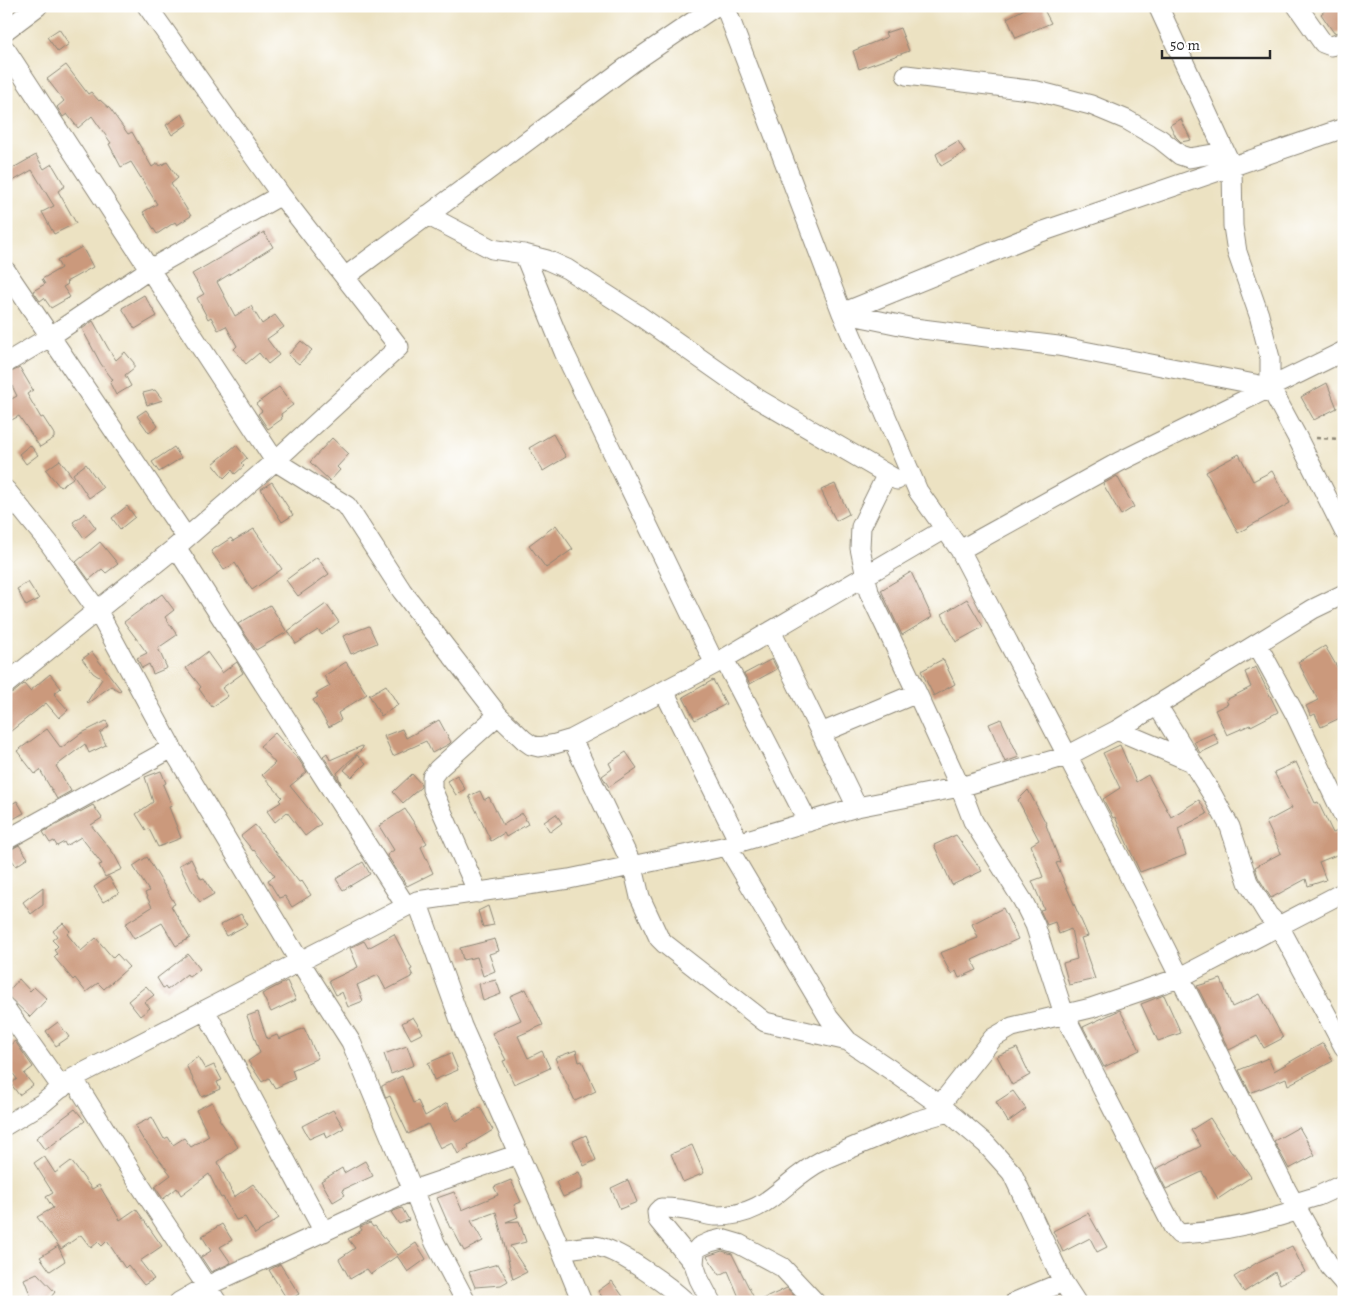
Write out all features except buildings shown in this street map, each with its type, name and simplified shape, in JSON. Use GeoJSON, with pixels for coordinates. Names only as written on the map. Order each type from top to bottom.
{"type":"FeatureCollection","features":[{"type":"Feature","properties":{"kind":"street"},"geometry":{"type":"LineString","coordinates":[[6,30],[38,6]]}},
{"type":"Feature","properties":{"kind":"street"},"geometry":{"type":"LineString","coordinates":[[6,684],[181,542],[275,462],[399,347],[282,195],[147,6]]}},
{"type":"Feature","properties":{"kind":"street"},"geometry":{"type":"LineString","coordinates":[[345,277],[632,63],[716,6]]}},
{"type":"Feature","properties":{"kind":"street"},"geometry":{"type":"LineString","coordinates":[[725,6],[842,314],[918,491],[960,550],[1297,1207],[1330,1267],[1344,1283]]}},
{"type":"Feature","properties":{"kind":"street"},"geometry":{"type":"LineString","coordinates":[[1158,6],[1229,159],[1237,252],[1259,315],[1270,358],[1270,387],[1344,531]]}},
{"type":"Feature","properties":{"kind":"street"},"geometry":{"type":"LineString","coordinates":[[1296,6],[1323,43],[1332,46],[1344,42]]}},
{"type":"Feature","properties":{"kind":"street"},"geometry":{"type":"LineString","coordinates":[[6,50],[275,462],[346,506],[402,591],[498,715],[531,745],[555,744],[572,738],[664,691],[719,662],[945,529]]}},
{"type":"Feature","properties":{"kind":"street"},"geometry":{"type":"LineString","coordinates":[[906,75],[1037,91],[1091,105],[1127,120],[1160,139],[1180,155],[1189,158],[1229,159]]}},
{"type":"Feature","properties":{"kind":"street"},"geometry":{"type":"LineString","coordinates":[[842,314],[1041,232],[1229,159],[1344,128]]}},
{"type":"Feature","properties":{"kind":"street"},"geometry":{"type":"LineString","coordinates":[[6,363],[51,336],[150,269],[282,195]]}},
{"type":"Feature","properties":{"kind":"street"},"geometry":{"type":"LineString","coordinates":[[427,215],[492,249],[547,260],[567,269],[637,314],[758,399],[918,491]]}},
{"type":"Feature","properties":{"kind":"street"},"geometry":{"type":"LineString","coordinates":[[524,254],[564,352],[719,662],[808,822]]}},
{"type":"Feature","properties":{"kind":"street"},"geometry":{"type":"LineString","coordinates":[[6,271],[51,336],[412,904],[462,1026],[582,1302]]}},
{"type":"Feature","properties":{"kind":"street"},"geometry":{"type":"LineString","coordinates":[[842,314],[914,328],[1058,346],[1270,387]]}},
{"type":"Feature","properties":{"kind":"street"},"geometry":{"type":"LineString","coordinates":[[960,550],[1119,462],[1344,351]]}},
{"type":"Feature","properties":{"kind":"street"},"geometry":{"type":"LineString","coordinates":[[887,474],[861,527],[860,548],[869,592],[960,787],[973,821],[1015,887],[1035,925],[1064,1014],[1172,1227],[1179,1234],[1249,1225],[1297,1207],[1344,1184]]}},
{"type":"Feature","properties":{"kind":"street"},"geometry":{"type":"LineString","coordinates":[[6,490],[49,543],[97,610],[172,748],[300,962],[351,1042],[435,1243],[466,1302]]}},
{"type":"Feature","properties":{"kind":"street"},"geometry":{"type":"LineString","coordinates":[[6,1126],[43,1103],[67,1083],[412,904],[569,879],[733,844],[857,807],[960,787],[1067,756],[1117,730],[1313,609],[1344,594]]}},
{"type":"Feature","properties":{"kind":"street"},"geometry":{"type":"LineString","coordinates":[[772,631],[857,807]]}},
{"type":"Feature","properties":{"kind":"street"},"geometry":{"type":"LineString","coordinates":[[1257,644],[1295,714],[1344,817]]}},
{"type":"Feature","properties":{"kind":"street"},"geometry":{"type":"LineString","coordinates":[[664,691],[733,844],[829,1018],[848,1041],[944,1108],[986,1144],[1012,1173],[1063,1282],[1076,1302]]}},
{"type":"Feature","properties":{"kind":"street"},"geometry":{"type":"LineString","coordinates":[[821,733],[917,693]]}},
{"type":"Feature","properties":{"kind":"street"},"geometry":{"type":"LineString","coordinates":[[1158,705],[1230,827],[1248,882],[1268,915],[1279,926],[1344,1047]]}},
{"type":"Feature","properties":{"kind":"street"},"geometry":{"type":"LineString","coordinates":[[478,892],[432,789],[432,777],[438,769],[498,715]]}},
{"type":"Feature","properties":{"kind":"street"},"geometry":{"type":"LineString","coordinates":[[1117,730],[1192,762]]}},
{"type":"Feature","properties":{"kind":"street"},"geometry":{"type":"LineString","coordinates":[[572,738],[633,866],[640,897],[659,938],[670,949],[765,1022],[848,1041]]}},
{"type":"Feature","properties":{"kind":"street"},"geometry":{"type":"LineString","coordinates":[[6,840],[172,748]]}},
{"type":"Feature","properties":{"kind":"street"},"geometry":{"type":"LineString","coordinates":[[711,1302],[699,1279],[694,1264],[658,1220],[657,1212],[661,1208],[684,1210],[713,1216],[740,1214],[756,1209],[811,1166],[944,1108],[992,1038],[1012,1027],[1091,1008],[1179,978],[1344,892]]}},
{"type":"Feature","properties":{"kind":"street"},"geometry":{"type":"LineString","coordinates":[[6,1009],[67,1083],[136,1179],[212,1294]]}},
{"type":"Feature","properties":{"kind":"street"},"geometry":{"type":"LineString","coordinates":[[205,1010],[324,1232]]}},
{"type":"Feature","properties":{"kind":"street"},"geometry":{"type":"LineString","coordinates":[[179,1302],[212,1294],[324,1232],[413,1190],[519,1154]]}},
{"type":"Feature","properties":{"kind":"street"},"geometry":{"type":"LineString","coordinates":[[694,1264],[695,1252],[699,1247],[710,1242],[722,1239],[739,1244],[782,1268],[815,1302]]}},
{"type":"Feature","properties":{"kind":"street"},"geometry":{"type":"LineString","coordinates":[[561,1250],[600,1247],[619,1255],[644,1270],[686,1302]]}},
{"type":"Feature","properties":{"kind":"street"},"geometry":{"type":"LineString","coordinates":[[1015,1302],[1063,1282]]}},
{"type":"Feature","properties":{"kind":"path"},"geometry":{"type":"LineString","coordinates":[[1297,437],[1344,439]]}}]}
